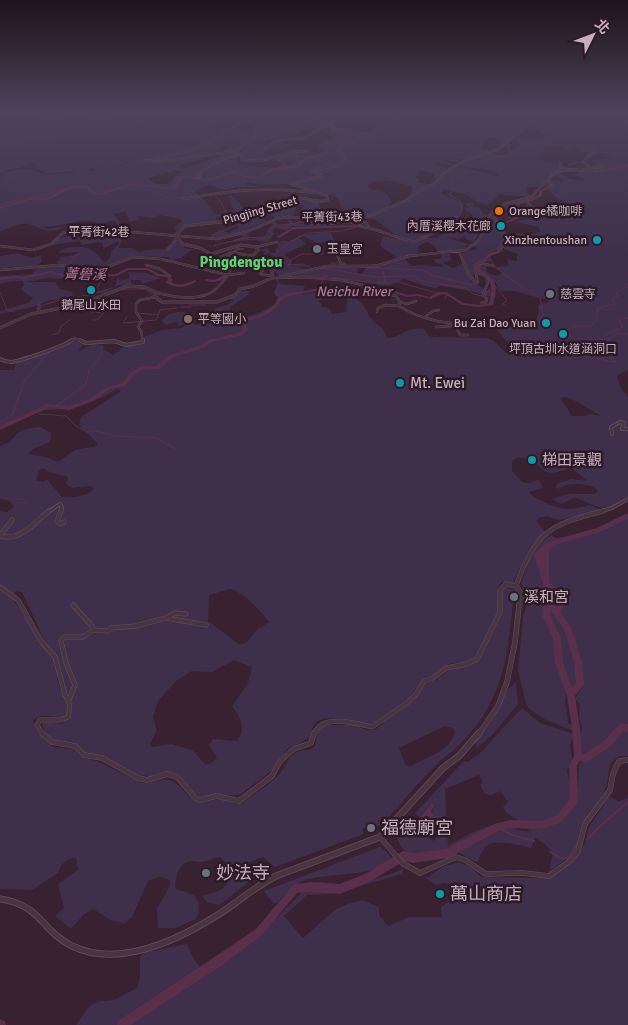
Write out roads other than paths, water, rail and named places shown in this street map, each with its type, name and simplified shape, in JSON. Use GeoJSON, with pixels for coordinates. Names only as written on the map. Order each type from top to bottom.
{"type":"FeatureCollection","features":[{"type":"Feature","properties":{"kind":"street"},"geometry":{"type":"LineString","coordinates":[[160,159],[144,160],[157,162],[180,159]]}},
{"type":"Feature","properties":{"kind":"street"},"geometry":{"type":"LineString","coordinates":[[200,175],[207,166],[225,159]]}},
{"type":"Feature","properties":{"kind":"street"},"geometry":{"type":"LineString","coordinates":[[240,159],[243,161],[260,161],[265,159]]}},
{"type":"Feature","properties":{"kind":"street"},"geometry":{"type":"LineString","coordinates":[[278,159],[284,162],[284,166]]}},
{"type":"Feature","properties":{"kind":"street","name":"Pingjing Street"},"geometry":{"type":"LineString","coordinates":[[256,247],[241,245],[211,254],[198,247],[185,245],[175,237],[177,232],[185,226],[229,221],[238,215],[254,212],[280,202],[303,198],[324,202],[328,200],[328,197],[290,184],[319,178],[320,174],[312,172],[318,168],[341,165],[344,159]]}},
{"type":"Feature","properties":{"kind":"street","name":"平菁街43巷"},"geometry":{"type":"LineString","coordinates":[[175,237],[218,239],[246,232],[276,219],[288,217],[345,219],[372,215],[407,200],[415,193],[435,183],[455,166],[471,159]]}},
{"type":"Feature","properties":{"kind":"street"},"geometry":{"type":"LineString","coordinates":[[585,159],[583,162],[590,167]]}},
{"type":"Feature","properties":{"kind":"street"},"geometry":{"type":"LineString","coordinates":[[560,163],[561,167],[565,170]]}},
{"type":"Feature","properties":{"kind":"street"},"geometry":{"type":"LineString","coordinates":[[581,170],[603,166]]}},
{"type":"Feature","properties":{"kind":"street"},"geometry":{"type":"LineString","coordinates":[[335,250],[341,264],[376,266],[421,254],[466,250],[478,240],[493,210],[505,204],[526,200],[535,196],[549,175],[565,170],[592,172],[603,170]]}},
{"type":"Feature","properties":{"kind":"street"},"geometry":{"type":"LineString","coordinates":[[184,199],[248,188],[285,188],[314,192],[328,197]]}},
{"type":"Feature","properties":{"kind":"street"},"geometry":{"type":"LineString","coordinates":[[534,191],[540,189]]}},
{"type":"Feature","properties":{"kind":"street"},"geometry":{"type":"LineString","coordinates":[[526,200],[536,215]]}},
{"type":"Feature","properties":{"kind":"street"},"geometry":{"type":"LineString","coordinates":[[516,202],[522,211]]}},
{"type":"Feature","properties":{"kind":"street"},"geometry":{"type":"LineString","coordinates":[[505,204],[510,207],[516,216],[510,217]]}},
{"type":"Feature","properties":{"kind":"street"},"geometry":{"type":"LineString","coordinates":[[489,215],[497,220],[496,224],[505,239],[499,250]]}},
{"type":"Feature","properties":{"kind":"street"},"geometry":{"type":"LineString","coordinates":[[321,218],[366,223],[369,226]]}},
{"type":"Feature","properties":{"kind":"street"},"geometry":{"type":"LineString","coordinates":[[327,220],[338,222],[331,224]]}},
{"type":"Feature","properties":{"kind":"street"},"geometry":{"type":"LineString","coordinates":[[361,223],[360,226],[380,230],[388,235],[409,241],[419,241],[446,227]]}},
{"type":"Feature","properties":{"kind":"street","name":"平菁街42巷"},"geometry":{"type":"LineString","coordinates":[[0,246],[33,250],[51,244],[63,233],[77,230],[125,231],[175,237]]}},
{"type":"Feature","properties":{"kind":"street"},"geometry":{"type":"LineString","coordinates":[[167,250],[175,237]]}},
{"type":"Feature","properties":{"kind":"street"},"geometry":{"type":"LineString","coordinates":[[252,256],[258,250],[256,247],[277,242]]}},
{"type":"Feature","properties":{"kind":"street"},"geometry":{"type":"LineString","coordinates":[[459,251],[466,260],[466,268],[472,280],[476,282],[476,274],[480,273]]}},
{"type":"Feature","properties":{"kind":"street"},"geometry":{"type":"LineString","coordinates":[[213,261],[232,252],[252,256]]}},
{"type":"Feature","properties":{"kind":"street"},"geometry":{"type":"LineString","coordinates":[[252,256],[251,258],[256,263],[272,269],[272,277]]}},
{"type":"Feature","properties":{"kind":"street"},"geometry":{"type":"LineString","coordinates":[[0,270],[67,265],[97,271],[135,257],[161,259],[228,275],[244,273]]}},
{"type":"Feature","properties":{"kind":"street"},"geometry":{"type":"LineString","coordinates":[[481,303],[486,302],[487,299],[483,295],[488,282],[486,277],[475,267],[483,264],[494,266]]}},
{"type":"Feature","properties":{"kind":"street"},"geometry":{"type":"LineString","coordinates":[[146,265],[168,274],[169,278]]}},
{"type":"Feature","properties":{"kind":"street"},"geometry":{"type":"LineString","coordinates":[[279,277],[327,266],[357,265]]}},
{"type":"Feature","properties":{"kind":"street"},"geometry":{"type":"LineString","coordinates":[[262,270],[260,274],[272,277],[341,280],[371,287],[375,291],[396,296],[400,302],[407,304],[416,301]]}},
{"type":"Feature","properties":{"kind":"street"},"geometry":{"type":"LineString","coordinates":[[0,328],[39,312],[86,303],[118,288],[142,286],[171,296],[202,296],[214,291],[228,275]]}},
{"type":"Feature","properties":{"kind":"street"},"geometry":{"type":"LineString","coordinates":[[155,292],[156,297],[162,302],[212,303],[235,295],[240,289],[254,286],[272,277]]}},
{"type":"Feature","properties":{"kind":"street"},"geometry":{"type":"LineString","coordinates":[[0,359],[9,363],[20,361],[44,351],[57,349],[69,344],[75,338],[86,343],[114,341],[126,345],[143,342],[141,331],[138,327],[142,321],[136,312],[136,304],[140,300],[156,297]]}},
{"type":"Feature","properties":{"kind":"street"},"geometry":{"type":"LineString","coordinates":[[399,306],[400,302]]}},
{"type":"Feature","properties":{"kind":"street"},"geometry":{"type":"LineString","coordinates":[[39,305],[39,312]]}},
{"type":"Feature","properties":{"kind":"street"},"geometry":{"type":"LineString","coordinates":[[377,312],[378,308],[386,305],[399,306],[411,314],[450,324],[479,327],[489,326]]}},
{"type":"Feature","properties":{"kind":"street"},"geometry":{"type":"LineString","coordinates":[[421,316],[428,316],[433,311],[439,310]]}},
{"type":"Feature","properties":{"kind":"street"},"geometry":{"type":"LineString","coordinates":[[427,318],[433,322],[456,327],[460,335],[468,335]]}},
{"type":"Feature","properties":{"kind":"street"},"geometry":{"type":"LineString","coordinates":[[436,327],[452,326]]}},
{"type":"Feature","properties":{"kind":"street"},"geometry":{"type":"LineString","coordinates":[[612,434],[612,427],[620,422],[624,423],[622,429],[628,429]]}},
{"type":"Feature","properties":{"kind":"street"},"geometry":{"type":"LineString","coordinates":[[516,586],[531,549],[543,534],[561,522],[612,509],[628,498]]}},
{"type":"Feature","properties":{"kind":"street"},"geometry":{"type":"LineString","coordinates":[[12,520],[0,536],[6,539],[19,535],[60,504],[62,508],[57,521],[60,524],[64,522]]}},
{"type":"Feature","properties":{"kind":"street"},"geometry":{"type":"LineString","coordinates":[[0,587],[18,600],[41,641],[55,657],[65,695],[69,700],[70,710],[68,717],[57,721],[40,720],[37,725],[40,731],[55,745],[75,746],[84,754],[102,758],[138,778],[147,780],[167,774],[177,778],[195,798],[200,800],[217,796],[239,801],[272,776],[280,761],[294,749],[311,743],[316,728],[323,723],[351,722],[372,727],[408,702],[416,694],[424,681],[433,678],[446,668],[477,660],[500,612],[500,588],[506,584],[516,586],[523,596],[519,604],[510,671],[498,706],[474,740],[459,756],[443,768],[380,837],[276,876],[259,884],[216,916],[182,935],[136,950],[90,953],[70,945],[56,936],[45,922],[22,904],[0,899]]}},
{"type":"Feature","properties":{"kind":"street"},"geometry":{"type":"LineString","coordinates":[[73,605],[92,626],[93,630]]}},
{"type":"Feature","properties":{"kind":"street"},"geometry":{"type":"LineString","coordinates":[[69,700],[75,690],[75,682],[67,666],[62,638],[66,636],[84,638],[93,630],[136,626],[166,618],[175,613],[186,614]]}},
{"type":"Feature","properties":{"kind":"street"},"geometry":{"type":"LineString","coordinates":[[166,618],[206,625]]}},
{"type":"Feature","properties":{"kind":"street"},"geometry":{"type":"LineString","coordinates":[[380,837],[402,863],[420,873],[456,857],[465,860],[486,874],[523,873],[549,876],[572,860],[582,841],[585,824],[610,790],[615,766],[619,761],[628,760]]}},
{"type":"Feature","properties":{"kind":"waterway"},"geometry":{"type":"LineString","coordinates":[[198,177],[207,167],[226,159]]}},
{"type":"Feature","properties":{"kind":"waterway"},"geometry":{"type":"LineString","coordinates":[[0,208],[30,199],[47,199],[69,188],[80,186],[87,187],[93,193],[99,194],[133,184],[162,188],[175,187],[181,177],[210,180],[231,172],[260,178],[270,170],[298,166],[303,160],[307,159]]}},
{"type":"Feature","properties":{"kind":"waterway"},"geometry":{"type":"LineString","coordinates":[[315,159],[336,166]]}},
{"type":"Feature","properties":{"kind":"waterway"},"geometry":{"type":"LineString","coordinates":[[471,168],[480,162],[491,159]]}},
{"type":"Feature","properties":{"kind":"waterway"},"geometry":{"type":"LineString","coordinates":[[565,168],[571,164],[582,162]]}},
{"type":"Feature","properties":{"kind":"waterway","name":"Neichu River"},"geometry":{"type":"LineString","coordinates":[[595,171],[628,166]]}},
{"type":"Feature","properties":{"kind":"waterway","name":"菁礐溪"},"geometry":{"type":"LineString","coordinates":[[444,227],[453,222],[462,209],[460,200],[449,195],[452,191],[452,179],[463,177],[469,169]]}},
{"type":"Feature","properties":{"kind":"waterway"},"geometry":{"type":"LineString","coordinates":[[0,188],[14,171]]}},
{"type":"Feature","properties":{"kind":"waterway","name":"Neichu River"},"geometry":{"type":"LineString","coordinates":[[0,428],[49,405],[69,408],[91,400],[107,389],[124,384],[131,375],[141,368],[158,368],[170,357],[203,346],[210,341],[240,334],[246,330],[242,321],[270,311],[280,299],[287,295],[327,288],[352,294],[388,290],[407,296],[418,295],[431,298],[438,294],[446,293],[462,304],[479,306],[491,304],[494,289],[492,280],[478,268],[489,255],[498,252],[508,240],[499,225],[519,217],[511,208],[512,204],[531,200],[541,195],[540,192],[552,186],[548,180],[551,176],[559,172],[582,171]]}},
{"type":"Feature","properties":{"kind":"waterway"},"geometry":{"type":"LineString","coordinates":[[68,188],[72,187]]}},
{"type":"Feature","properties":{"kind":"waterway"},"geometry":{"type":"LineString","coordinates":[[152,187],[156,192],[166,197],[179,198],[198,195]]}},
{"type":"Feature","properties":{"kind":"waterway"},"geometry":{"type":"LineString","coordinates":[[0,205],[67,188]]}},
{"type":"Feature","properties":{"kind":"waterway"},"geometry":{"type":"LineString","coordinates":[[238,189],[246,189]]}},
{"type":"Feature","properties":{"kind":"waterway"},"geometry":{"type":"LineString","coordinates":[[210,195],[226,193]]}},
{"type":"Feature","properties":{"kind":"waterway"},"geometry":{"type":"LineString","coordinates":[[215,195],[222,204],[228,219]]}},
{"type":"Feature","properties":{"kind":"waterway"},"geometry":{"type":"LineString","coordinates":[[212,235],[270,212]]}},
{"type":"Feature","properties":{"kind":"waterway"},"geometry":{"type":"LineString","coordinates":[[213,246],[244,238],[265,237],[272,226],[306,222],[336,222]]}},
{"type":"Feature","properties":{"kind":"waterway","name":"菁礐溪"},"geometry":{"type":"LineString","coordinates":[[340,223],[356,224]]}},
{"type":"Feature","properties":{"kind":"waterway","name":"菁礐溪"},"geometry":{"type":"LineString","coordinates":[[278,237],[293,228],[359,226]]}},
{"type":"Feature","properties":{"kind":"waterway","name":"菁礐溪"},"geometry":{"type":"LineString","coordinates":[[345,230],[357,227]]}},
{"type":"Feature","properties":{"kind":"waterway","name":"菁礐溪"},"geometry":{"type":"LineString","coordinates":[[373,228],[383,231]]}},
{"type":"Feature","properties":{"kind":"waterway"},"geometry":{"type":"LineString","coordinates":[[291,241],[308,233],[344,231]]}},
{"type":"Feature","properties":{"kind":"waterway","name":"菁礐溪"},"geometry":{"type":"LineString","coordinates":[[391,236],[406,241]]}},
{"type":"Feature","properties":{"kind":"waterway"},"geometry":{"type":"LineString","coordinates":[[269,259],[288,243]]}},
{"type":"Feature","properties":{"kind":"waterway"},"geometry":{"type":"LineString","coordinates":[[317,254],[324,254],[318,244]]}},
{"type":"Feature","properties":{"kind":"waterway","name":"菁礐溪"},"geometry":{"type":"LineString","coordinates":[[229,272],[228,256],[238,249],[243,249]]}},
{"type":"Feature","properties":{"kind":"waterway"},"geometry":{"type":"LineString","coordinates":[[70,265],[71,261],[78,254]]}},
{"type":"Feature","properties":{"kind":"waterway"},"geometry":{"type":"LineString","coordinates":[[290,264],[292,259],[302,254],[315,254]]}},
{"type":"Feature","properties":{"kind":"waterway","name":"Neichu River"},"geometry":{"type":"LineString","coordinates":[[485,258],[491,259],[493,264]]}},
{"type":"Feature","properties":{"kind":"waterway"},"geometry":{"type":"LineString","coordinates":[[477,273],[473,265],[484,259]]}},
{"type":"Feature","properties":{"kind":"waterway"},"geometry":{"type":"LineString","coordinates":[[272,260],[289,265],[303,264],[313,269]]}},
{"type":"Feature","properties":{"kind":"waterway"},"geometry":{"type":"LineString","coordinates":[[331,263],[339,263]]}},
{"type":"Feature","properties":{"kind":"waterway"},"geometry":{"type":"LineString","coordinates":[[494,266],[540,298],[543,314],[539,322],[541,326]]}},
{"type":"Feature","properties":{"kind":"waterway"},"geometry":{"type":"LineString","coordinates":[[61,275],[69,267]]}},
{"type":"Feature","properties":{"kind":"waterway"},"geometry":{"type":"LineString","coordinates":[[357,267],[422,270],[434,276],[472,285],[479,282],[477,276]]}},
{"type":"Feature","properties":{"kind":"waterway"},"geometry":{"type":"LineString","coordinates":[[321,268],[384,277]]}},
{"type":"Feature","properties":{"kind":"waterway","name":"菁礐溪"},"geometry":{"type":"LineString","coordinates":[[0,279],[23,278],[51,272],[64,276],[76,274],[92,277],[117,275],[127,269],[148,269],[158,275],[168,276]]}},
{"type":"Feature","properties":{"kind":"waterway"},"geometry":{"type":"LineString","coordinates":[[383,270],[384,277]]}},
{"type":"Feature","properties":{"kind":"waterway"},"geometry":{"type":"LineString","coordinates":[[96,290],[104,275]]}},
{"type":"Feature","properties":{"kind":"waterway","name":"菁礐溪"},"geometry":{"type":"LineString","coordinates":[[206,280],[216,281],[225,276]]}},
{"type":"Feature","properties":{"kind":"waterway"},"geometry":{"type":"LineString","coordinates":[[300,276],[323,276],[373,283],[385,283]]}},
{"type":"Feature","properties":{"kind":"waterway"},"geometry":{"type":"LineString","coordinates":[[384,277],[414,276],[422,281],[466,288],[473,294],[483,296]]}},
{"type":"Feature","properties":{"kind":"waterway"},"geometry":{"type":"LineString","coordinates":[[384,277],[385,283]]}},
{"type":"Feature","properties":{"kind":"waterway","name":"菁礐溪"},"geometry":{"type":"LineString","coordinates":[[171,279],[168,282],[178,286],[195,281]]}},
{"type":"Feature","properties":{"kind":"waterway"},"geometry":{"type":"LineString","coordinates":[[277,279],[279,284],[276,295],[282,298]]}},
{"type":"Feature","properties":{"kind":"waterway"},"geometry":{"type":"LineString","coordinates":[[322,289],[320,286],[323,280]]}},
{"type":"Feature","properties":{"kind":"waterway"},"geometry":{"type":"LineString","coordinates":[[385,283],[398,282],[437,293]]}},
{"type":"Feature","properties":{"kind":"waterway"},"geometry":{"type":"LineString","coordinates":[[485,296],[492,286],[495,286],[507,300],[503,304],[506,306]]}},
{"type":"Feature","properties":{"kind":"waterway"},"geometry":{"type":"LineString","coordinates":[[562,335],[573,326],[590,327],[597,319],[598,308],[615,304],[612,299],[618,296],[616,293],[628,286]]}},
{"type":"Feature","properties":{"kind":"waterway"},"geometry":{"type":"LineString","coordinates":[[122,289],[145,289],[154,296]]}},
{"type":"Feature","properties":{"kind":"waterway"},"geometry":{"type":"LineString","coordinates":[[0,292],[7,310],[14,312]]}},
{"type":"Feature","properties":{"kind":"waterway","name":"Neichu River"},"geometry":{"type":"LineString","coordinates":[[438,292],[448,293],[445,298]]}},
{"type":"Feature","properties":{"kind":"waterway"},"geometry":{"type":"LineString","coordinates":[[41,306],[76,297],[95,296]]}},
{"type":"Feature","properties":{"kind":"waterway"},"geometry":{"type":"LineString","coordinates":[[156,300],[162,303]]}},
{"type":"Feature","properties":{"kind":"waterway"},"geometry":{"type":"LineString","coordinates":[[189,305],[205,305]]}},
{"type":"Feature","properties":{"kind":"waterway"},"geometry":{"type":"LineString","coordinates":[[88,307],[91,312],[104,313],[97,320],[92,320]]}},
{"type":"Feature","properties":{"kind":"waterway"},"geometry":{"type":"LineString","coordinates":[[181,307],[191,307]]}},
{"type":"Feature","properties":{"kind":"waterway"},"geometry":{"type":"LineString","coordinates":[[138,313],[158,315],[160,310],[177,308]]}},
{"type":"Feature","properties":{"kind":"waterway"},"geometry":{"type":"LineString","coordinates":[[127,317],[123,323],[156,320],[158,316]]}},
{"type":"Feature","properties":{"kind":"waterway"},"geometry":{"type":"LineString","coordinates":[[604,335],[623,327],[618,319],[628,318]]}},
{"type":"Feature","properties":{"kind":"waterway"},"geometry":{"type":"LineString","coordinates":[[52,335],[59,333],[61,326],[70,320]]}},
{"type":"Feature","properties":{"kind":"waterway"},"geometry":{"type":"LineString","coordinates":[[567,361],[579,356],[585,356],[617,362],[599,353],[588,340],[610,339],[617,333],[628,334]]}},
{"type":"Feature","properties":{"kind":"waterway"},"geometry":{"type":"LineString","coordinates":[[53,406],[59,404],[86,384],[89,370],[102,355],[102,346]]}},
{"type":"Feature","properties":{"kind":"waterway"},"geometry":{"type":"LineString","coordinates":[[0,423],[13,414],[24,382],[49,352]]}},
{"type":"Feature","properties":{"kind":"waterway"},"geometry":{"type":"LineString","coordinates":[[39,414],[66,416],[76,426],[87,432],[95,431],[116,436],[156,438],[176,449]]}},
{"type":"Feature","properties":{"kind":"waterway"},"geometry":{"type":"LineString","coordinates":[[0,497],[24,500],[28,505]]}},
{"type":"Feature","properties":{"kind":"waterway"},"geometry":{"type":"LineString","coordinates":[[546,547],[564,539],[587,534],[628,515]]}},
{"type":"Feature","properties":{"kind":"waterway"},"geometry":{"type":"LineString","coordinates":[[546,547],[546,583]]}},
{"type":"Feature","properties":{"kind":"waterway"},"geometry":{"type":"LineString","coordinates":[[546,547],[537,555],[546,583]]}},
{"type":"Feature","properties":{"kind":"waterway"},"geometry":{"type":"LineString","coordinates":[[546,583],[554,591],[560,608],[556,611]]}},
{"type":"Feature","properties":{"kind":"waterway"},"geometry":{"type":"LineString","coordinates":[[546,583],[547,600]]}},
{"type":"Feature","properties":{"kind":"waterway"},"geometry":{"type":"LineString","coordinates":[[547,600],[567,627],[578,662],[580,684],[571,695]]}},
{"type":"Feature","properties":{"kind":"waterway"},"geometry":{"type":"LineString","coordinates":[[547,600],[546,615],[557,638],[559,663],[571,695]]}},
{"type":"Feature","properties":{"kind":"waterway"},"geometry":{"type":"LineString","coordinates":[[571,695],[578,756]]}},
{"type":"Feature","properties":{"kind":"waterway"},"geometry":{"type":"LineString","coordinates":[[578,756],[586,758],[608,743],[622,727],[628,728]]}},
{"type":"Feature","properties":{"kind":"waterway"},"geometry":{"type":"LineString","coordinates":[[122,1025],[259,932],[295,889],[312,887],[340,889],[368,878],[403,856],[413,858],[448,853],[497,827],[510,824],[542,825],[559,819],[574,800],[573,766],[578,756]]}},
{"type":"Feature","properties":{"kind":"waterway"},"geometry":{"type":"LineString","coordinates":[[587,840],[628,802]]}},
{"type":"Feature","properties":{"kind":"waterway"},"geometry":{"type":"LineString","coordinates":[[497,827],[512,835],[534,841]]}},
{"type":"Feature","properties":{"kind":"waterway"},"geometry":{"type":"LineString","coordinates":[[550,852],[562,859],[568,858],[578,843]]}},
{"type":"Feature","properties":{"kind":"place","name":"Orange橘咖啡"},"geometry":{"type":"Point","coordinates":[499,211]}},
{"type":"Feature","properties":{"kind":"place","name":"內厝溪櫻木花廊"},"geometry":{"type":"Point","coordinates":[501,226]}},
{"type":"Feature","properties":{"kind":"place","name":"Xinzhentoushan"},"geometry":{"type":"Point","coordinates":[597,240]}},
{"type":"Feature","properties":{"kind":"place","name":"玉皇宮"},"geometry":{"type":"Point","coordinates":[317,249]}},
{"type":"Feature","properties":{"kind":"place","name":"鵝尾山水田"},"geometry":{"type":"Point","coordinates":[91,290]}},
{"type":"Feature","properties":{"kind":"place","name":"慈雲寺"},"geometry":{"type":"Point","coordinates":[550,294]}},
{"type":"Feature","properties":{"kind":"place","name":"平等國小"},"geometry":{"type":"Point","coordinates":[188,319]}},
{"type":"Feature","properties":{"kind":"place","name":"Bu Zai Dao Yuan"},"geometry":{"type":"Point","coordinates":[546,323]}},
{"type":"Feature","properties":{"kind":"place","name":"坪頂古圳水道涵洞口"},"geometry":{"type":"Point","coordinates":[563,334]}},
{"type":"Feature","properties":{"kind":"place","name":"Mt. Ewei"},"geometry":{"type":"Point","coordinates":[400,383]}},
{"type":"Feature","properties":{"kind":"place","name":"梯田景觀"},"geometry":{"type":"Point","coordinates":[532,460]}},
{"type":"Feature","properties":{"kind":"place","name":"溪和宮"},"geometry":{"type":"Point","coordinates":[514,597]}},
{"type":"Feature","properties":{"kind":"place","name":"福德廟宮"},"geometry":{"type":"Point","coordinates":[371,828]}},
{"type":"Feature","properties":{"kind":"place","name":"妙法寺"},"geometry":{"type":"Point","coordinates":[206,873]}},
{"type":"Feature","properties":{"kind":"place","name":"萬山商店"},"geometry":{"type":"Point","coordinates":[440,894]}},
{"type":"Feature","properties":{"kind":"district","name":"Pingdengtou"},"geometry":{"type":"Point","coordinates":[241,262]}}]}
